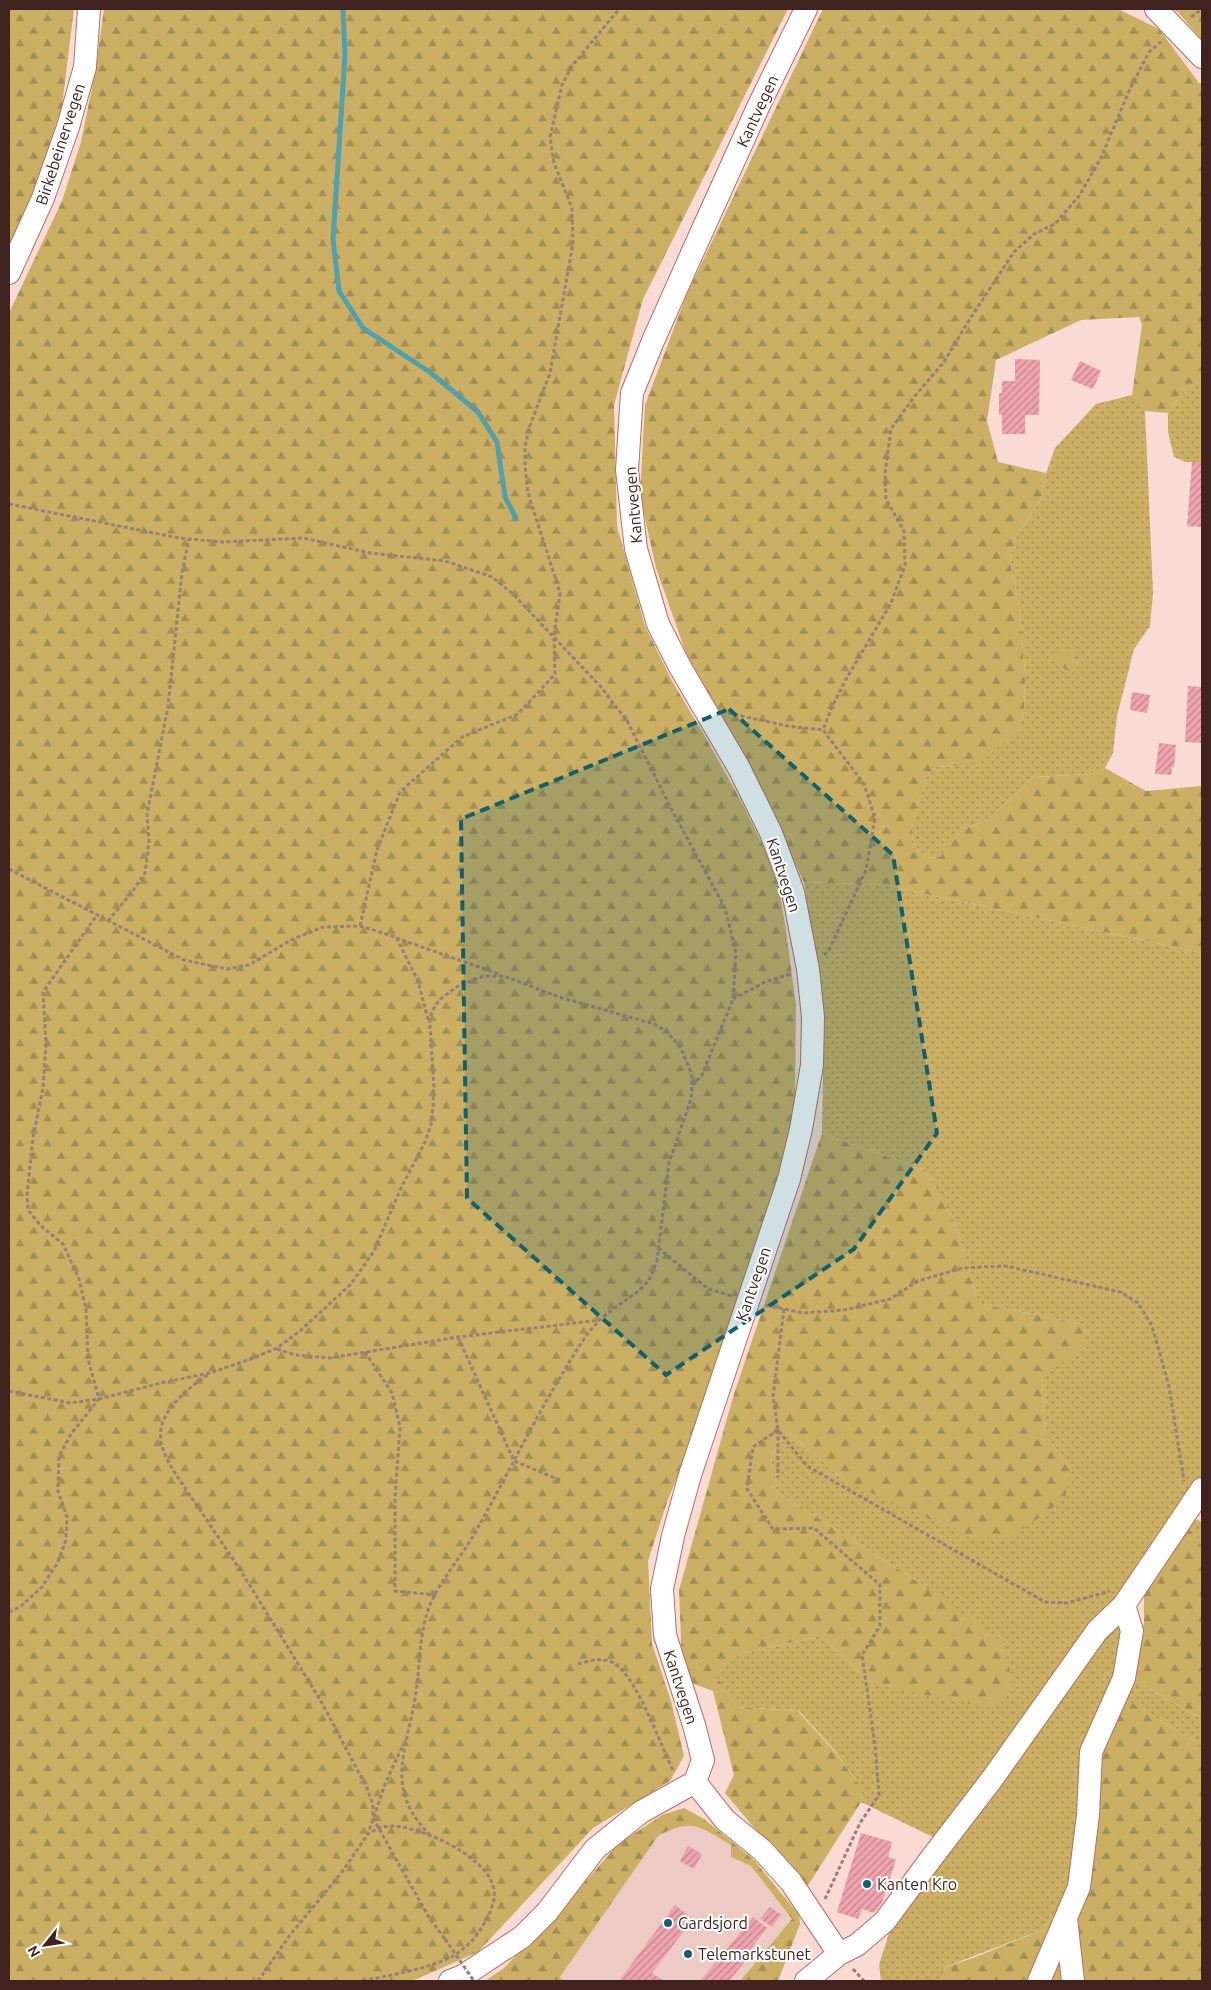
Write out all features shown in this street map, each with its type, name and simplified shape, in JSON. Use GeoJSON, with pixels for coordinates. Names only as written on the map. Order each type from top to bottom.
{"type":"FeatureCollection","features":[{"type":"Feature","properties":{"kind":"street","name":"Birkebeinervegen"},"geometry":{"type":"LineString","coordinates":[[9,273],[43,198],[68,127],[84,67],[89,9]]}},
{"type":"Feature","properties":{"kind":"street","name":"Kantvegen"},"geometry":{"type":"LineString","coordinates":[[695,1782],[703,1760],[694,1725],[665,1635],[662,1589],[673,1536],[690,1476],[789,1179],[801,1129],[812,1065],[812,1017],[808,968],[793,892],[771,833],[739,768],[680,667],[658,624],[636,549],[628,470],[632,393],[653,341],[759,105],[806,9]]}},
{"type":"Feature","properties":{"kind":"street"},"geometry":{"type":"LineString","coordinates":[[1165,15],[1202,57]]}},
{"type":"Feature","properties":{"kind":"street"},"geometry":{"type":"LineString","coordinates":[[806,1981],[839,1954],[857,1945],[885,1921],[992,1779],[1097,1631],[1124,1605],[1202,1489]]}},
{"type":"Feature","properties":{"kind":"street"},"geometry":{"type":"LineString","coordinates":[[1039,1981],[1079,1887],[1088,1815],[1091,1752],[1124,1678],[1132,1631],[1124,1605]]}},
{"type":"Feature","properties":{"kind":"street"},"geometry":{"type":"LineString","coordinates":[[450,1981],[463,1976],[522,1937],[547,1912],[595,1849],[641,1812],[695,1782],[726,1820],[762,1850],[791,1882],[839,1954]]}},
{"type":"Feature","properties":{"kind":"street"},"geometry":{"type":"LineString","coordinates":[[1066,1916],[1073,1981]]}},
{"type":"Feature","properties":{"kind":"path"},"geometry":{"type":"LineString","coordinates":[[360,926],[377,850],[400,792],[462,737],[518,714],[555,674],[554,636],[560,594],[528,493],[525,465],[525,447],[529,428],[550,373],[573,243],[572,208],[554,163],[550,137],[562,85],[572,66],[619,9]]}},
{"type":"Feature","properties":{"kind":"path"},"geometry":{"type":"LineString","coordinates":[[824,730],[832,707],[892,603],[906,565],[904,531],[886,498],[885,473],[891,429],[914,397],[944,362],[1014,252],[1034,234],[1055,224],[1079,196],[1101,158],[1129,91],[1165,15]]}},
{"type":"Feature","properties":{"kind":"path"},"geometry":{"type":"LineString","coordinates":[[9,504],[188,539],[222,542],[303,538],[370,553],[445,561],[492,578],[513,594],[601,687],[627,721],[674,814],[725,908],[736,953],[732,1000],[702,1075],[692,1086]]}},
{"type":"Feature","properties":{"kind":"path"},"geometry":{"type":"LineString","coordinates":[[108,921],[145,874],[149,842],[147,814],[168,706],[182,572],[188,539]]}},
{"type":"Feature","properties":{"kind":"path"},"geometry":{"type":"LineString","coordinates":[[703,706],[759,721],[824,730],[864,784],[876,818],[866,870],[829,950],[808,968],[767,981],[732,1000]]}},
{"type":"Feature","properties":{"kind":"path"},"geometry":{"type":"LineString","coordinates":[[9,869],[184,960],[227,969],[249,965],[291,940],[323,927],[360,926],[396,937],[559,997],[654,1024],[666,1031],[681,1048],[691,1072],[692,1086],[687,1114],[669,1163],[657,1260],[647,1283],[600,1320],[587,1334],[561,1377],[473,1537],[429,1609],[424,1626],[415,1700],[405,1742],[402,1773],[403,1790],[408,1806],[413,1815],[432,1836]]}},
{"type":"Feature","properties":{"kind":"path"},"geometry":{"type":"LineString","coordinates":[[97,915],[44,992],[46,1053],[43,1088],[33,1138],[27,1194],[28,1210],[40,1225],[63,1244],[79,1279],[86,1309],[88,1359],[99,1399]]}},
{"type":"Feature","properties":{"kind":"path"},"geometry":{"type":"LineString","coordinates":[[396,937],[418,981],[430,1027]]}},
{"type":"Feature","properties":{"kind":"path"},"geometry":{"type":"LineString","coordinates":[[9,1391],[70,1403],[99,1399],[210,1373],[277,1348],[301,1330],[351,1284],[374,1252],[401,1188],[425,1142],[431,1125],[434,1087],[430,1027],[430,1017],[434,1008],[447,993],[471,980],[484,976],[504,976]]}},
{"type":"Feature","properties":{"kind":"path"},"geometry":{"type":"LineString","coordinates":[[658,1248],[707,1288],[748,1302],[803,1313],[844,1310],[890,1299],[918,1281],[962,1268],[1006,1266],[1120,1292],[1138,1303],[1152,1326],[1161,1354],[1169,1386],[1186,1495],[1186,1512]]}},
{"type":"Feature","properties":{"kind":"path"},"geometry":{"type":"LineString","coordinates":[[778,1476],[778,1430],[773,1396],[784,1309]]}},
{"type":"Feature","properties":{"kind":"path"},"geometry":{"type":"LineString","coordinates":[[277,1348],[295,1356],[330,1358],[458,1337],[600,1320]]}},
{"type":"Feature","properties":{"kind":"path"},"geometry":{"type":"LineString","coordinates":[[458,1337],[514,1461],[560,1480]]}},
{"type":"Feature","properties":{"kind":"path"},"geometry":{"type":"LineString","coordinates":[[364,1352],[392,1392],[400,1427],[395,1498],[395,1591],[436,1595]]}},
{"type":"Feature","properties":{"kind":"path"},"geometry":{"type":"LineString","coordinates":[[210,1373],[184,1392],[167,1414],[162,1426],[161,1440],[164,1453],[173,1470],[240,1570],[322,1702],[367,1788],[373,1805],[373,1818],[430,1918],[474,1981]]}},
{"type":"Feature","properties":{"kind":"path"},"geometry":{"type":"LineString","coordinates":[[9,1612],[20,1607],[42,1587],[58,1562],[66,1540],[67,1517],[58,1491],[59,1456],[71,1434],[99,1399]]}},
{"type":"Feature","properties":{"kind":"path"},"geometry":{"type":"LineString","coordinates":[[778,1430],[807,1466],[1045,1602],[1067,1604],[1138,1583]]}},
{"type":"Feature","properties":{"kind":"path"},"geometry":{"type":"LineString","coordinates":[[778,1430],[753,1447],[747,1489],[773,1530],[814,1528],[880,1585],[880,1626],[862,1655],[875,1746],[879,1795],[860,1822],[835,1880],[813,1914]]}},
{"type":"Feature","properties":{"kind":"path"},"geometry":{"type":"LineString","coordinates":[[578,1664],[592,1660],[609,1661],[618,1667],[643,1703],[662,1751],[674,1773],[695,1782]]}},
{"type":"Feature","properties":{"kind":"path"},"geometry":{"type":"LineString","coordinates":[[258,1981],[290,1935],[342,1872],[368,1834],[385,1784],[405,1742]]}},
{"type":"Feature","properties":{"kind":"path"},"geometry":{"type":"LineString","coordinates":[[363,1981],[440,1962],[450,1957],[466,1947],[480,1933],[494,1901],[494,1886],[488,1874],[470,1856],[432,1836],[404,1827],[379,1827],[368,1834]]}},
{"type":"Feature","properties":{"kind":"highlighted area"},"geometry":{"type":"Polygon","coordinates":[[[729,709],[893,855],[937,1133],[854,1249],[666,1375],[467,1198],[461,819],[729,709]]]}},
{"type":"Feature","properties":{"kind":"shaded area"},"geometry":{"type":"Polygon","coordinates":[[[683,1825],[701,1827],[731,1845],[731,1857],[751,1866],[792,1919],[740,1981],[563,1981],[560,1977],[658,1836],[683,1825]]]}},
{"type":"Feature","properties":{"kind":"green space"},"geometry":{"type":"Polygon","coordinates":[[[9,9],[74,9],[62,106],[24,225],[9,254],[9,9]]]}},
{"type":"Feature","properties":{"kind":"green space"},"geometry":{"type":"Polygon","coordinates":[[[104,9],[788,9],[643,299],[614,405],[617,526],[645,626],[672,681],[742,803],[765,850],[779,889],[796,1005],[795,1100],[787,1148],[695,1434],[667,1502],[648,1561],[652,1644],[671,1701],[684,1756],[670,1781],[593,1828],[478,1952],[412,1981],[9,1981],[9,313],[62,201],[81,142],[95,73],[104,9]]]}},
{"type":"Feature","properties":{"kind":"green space"},"geometry":{"type":"Polygon","coordinates":[[[823,9],[1118,9],[1159,29],[1199,83],[1202,84],[1202,381],[1185,389],[1168,413],[1145,411],[1141,401],[1132,395],[1142,325],[1139,317],[1081,320],[996,360],[987,421],[998,462],[1046,473],[1042,497],[1029,519],[1016,535],[1010,562],[1020,610],[1025,676],[1024,713],[1018,730],[984,760],[958,766],[936,767],[926,778],[913,821],[912,843],[926,857],[939,858],[963,829],[986,821],[1034,777],[1089,774],[1105,768],[1146,791],[1202,786],[1202,953],[884,885],[804,882],[752,772],[686,653],[656,568],[640,496],[645,405],[686,296],[823,9]]]}},
{"type":"Feature","properties":{"kind":"green space"},"geometry":{"type":"Polygon","coordinates":[[[1173,9],[1202,9],[1202,40],[1178,12],[1173,9]]]}},
{"type":"Feature","properties":{"kind":"green space"},"geometry":{"type":"Polygon","coordinates":[[[1202,381],[1202,462],[1185,462],[1174,457],[1168,432],[1168,413],[1185,389],[1202,381]]]}},
{"type":"Feature","properties":{"kind":"green space"},"geometry":{"type":"Polygon","coordinates":[[[1132,395],[1141,401],[1145,411],[1153,593],[1150,626],[1134,649],[1117,716],[1113,753],[1105,768],[1089,774],[1034,777],[986,821],[963,829],[939,858],[926,857],[912,843],[913,821],[926,778],[936,767],[958,766],[1018,730],[1024,713],[1025,676],[1020,610],[1010,562],[1016,535],[1029,519],[1042,497],[1046,473],[1055,448],[1096,404],[1132,395]]]}},
{"type":"Feature","properties":{"kind":"green space"},"geometry":{"type":"Polygon","coordinates":[[[1059,649],[1074,651],[1079,665],[1072,673],[1060,666],[1054,656],[1059,649]]]}},
{"type":"Feature","properties":{"kind":"green space"},"geometry":{"type":"Polygon","coordinates":[[[804,882],[884,885],[1202,953],[1202,1481],[1126,1593],[935,1838],[861,1802],[862,1788],[834,1750],[799,1711],[737,1707],[714,1674],[739,1654],[821,1636],[873,1684],[915,1580],[774,1490],[771,1457],[788,1432],[844,1480],[1071,1469],[1045,1435],[1042,1374],[1086,1325],[978,1303],[957,1227],[925,1170],[822,1133],[824,1018],[804,882]]]}},
{"type":"Feature","properties":{"kind":"green space"},"geometry":{"type":"Polygon","coordinates":[[[822,1133],[925,1170],[957,1227],[978,1303],[1086,1325],[1087,1347],[1042,1375],[1045,1435],[1071,1469],[1065,1499],[1010,1538],[971,1538],[844,1480],[788,1432],[771,1457],[774,1490],[915,1580],[1004,1643],[1013,1686],[990,1708],[873,1684],[821,1636],[739,1654],[715,1674],[737,1707],[798,1711],[834,1751],[862,1788],[861,1802],[807,1887],[790,1871],[725,1793],[734,1775],[713,1691],[689,1682],[682,1664],[679,1590],[733,1397],[822,1133]]]}},
{"type":"Feature","properties":{"kind":"green space"},"geometry":{"type":"Polygon","coordinates":[[[1195,1519],[1202,1522],[1202,1546],[1193,1531],[1182,1528],[1195,1519]]]}},
{"type":"Feature","properties":{"kind":"green space"},"geometry":{"type":"Polygon","coordinates":[[[1182,1528],[1193,1531],[1202,1546],[1202,1719],[1131,1678],[1144,1623],[1144,1587],[1182,1528]]]}},
{"type":"Feature","properties":{"kind":"green space"},"geometry":{"type":"Polygon","coordinates":[[[1119,1623],[1124,1627],[1075,1879],[1057,1911],[1042,1930],[945,1967],[942,1981],[881,1981],[879,1965],[890,1930],[1071,1676],[1119,1623]]]}},
{"type":"Feature","properties":{"kind":"green space"},"geometry":{"type":"Polygon","coordinates":[[[1131,1678],[1202,1719],[1202,1746],[1124,1698],[1131,1678]]]}},
{"type":"Feature","properties":{"kind":"green space"},"geometry":{"type":"Polygon","coordinates":[[[1124,1698],[1202,1746],[1202,1981],[942,1981],[945,1967],[973,1958],[1042,1930],[1057,1911],[1078,1907],[1100,1753],[1124,1698]]]}},
{"type":"Feature","properties":{"kind":"green space"},"geometry":{"type":"Polygon","coordinates":[[[684,1808],[704,1819],[754,1860],[799,1915],[800,1924],[778,1981],[740,1981],[792,1919],[751,1866],[731,1857],[731,1845],[704,1829],[688,1826],[670,1830],[658,1836],[560,1977],[563,1981],[485,1981],[504,1968],[565,1905],[617,1845],[662,1815],[684,1808]]]}},
{"type":"Feature","properties":{"kind":"building"},"geometry":{"type":"Polygon","coordinates":[[[1015,359],[1040,360],[1039,415],[1025,415],[1025,434],[1002,434],[1002,415],[999,415],[999,393],[1002,393],[1002,381],[1015,381],[1015,359]]]}},
{"type":"Feature","properties":{"kind":"building"},"geometry":{"type":"Polygon","coordinates":[[[1080,361],[1101,371],[1093,389],[1071,380],[1080,361]]]}},
{"type":"Feature","properties":{"kind":"building"},"geometry":{"type":"Polygon","coordinates":[[[1192,462],[1202,462],[1202,527],[1187,526],[1192,462]]]}},
{"type":"Feature","properties":{"kind":"building"},"geometry":{"type":"Polygon","coordinates":[[[1188,686],[1202,687],[1202,743],[1185,742],[1188,686]]]}},
{"type":"Feature","properties":{"kind":"building"},"geometry":{"type":"Polygon","coordinates":[[[1132,692],[1150,695],[1147,713],[1130,710],[1132,692]]]}},
{"type":"Feature","properties":{"kind":"building"},"geometry":{"type":"Polygon","coordinates":[[[1159,743],[1176,745],[1174,767],[1172,767],[1171,775],[1155,774],[1159,743]]]}},
{"type":"Feature","properties":{"kind":"building","name":"Kanten Kro"},"geometry":{"type":"Polygon","coordinates":[[[861,1833],[892,1842],[888,1857],[896,1860],[882,1903],[874,1913],[862,1909],[858,1919],[837,1912],[861,1833]]]}},
{"type":"Feature","properties":{"kind":"building"},"geometry":{"type":"Polygon","coordinates":[[[688,1846],[702,1854],[694,1869],[680,1861],[688,1846]]]}},
{"type":"Feature","properties":{"kind":"building"},"geometry":{"type":"Polygon","coordinates":[[[675,1905],[693,1919],[652,1973],[664,1981],[619,1981],[675,1905]]]}},
{"type":"Feature","properties":{"kind":"building"},"geometry":{"type":"Polygon","coordinates":[[[770,1907],[781,1915],[772,1927],[760,1919],[770,1907]]]}},
{"type":"Feature","properties":{"kind":"building"},"geometry":{"type":"Polygon","coordinates":[[[753,1917],[767,1928],[745,1957],[747,1959],[729,1981],[700,1981],[753,1917]]]}},
{"type":"Feature","properties":{"kind":"waterway"},"geometry":{"type":"LineString","coordinates":[[343,9],[345,55],[333,239],[339,291],[363,328],[431,373],[478,412],[497,442],[505,497],[516,518]]}},
{"type":"Feature","properties":{"kind":"place","name":"Kanten Kro"},"geometry":{"type":"Point","coordinates":[867,1884]}},
{"type":"Feature","properties":{"kind":"place","name":"Gardsjord"},"geometry":{"type":"Point","coordinates":[668,1923]}},
{"type":"Feature","properties":{"kind":"place","name":"Telemarkstunet"},"geometry":{"type":"Point","coordinates":[688,1954]}}]}
